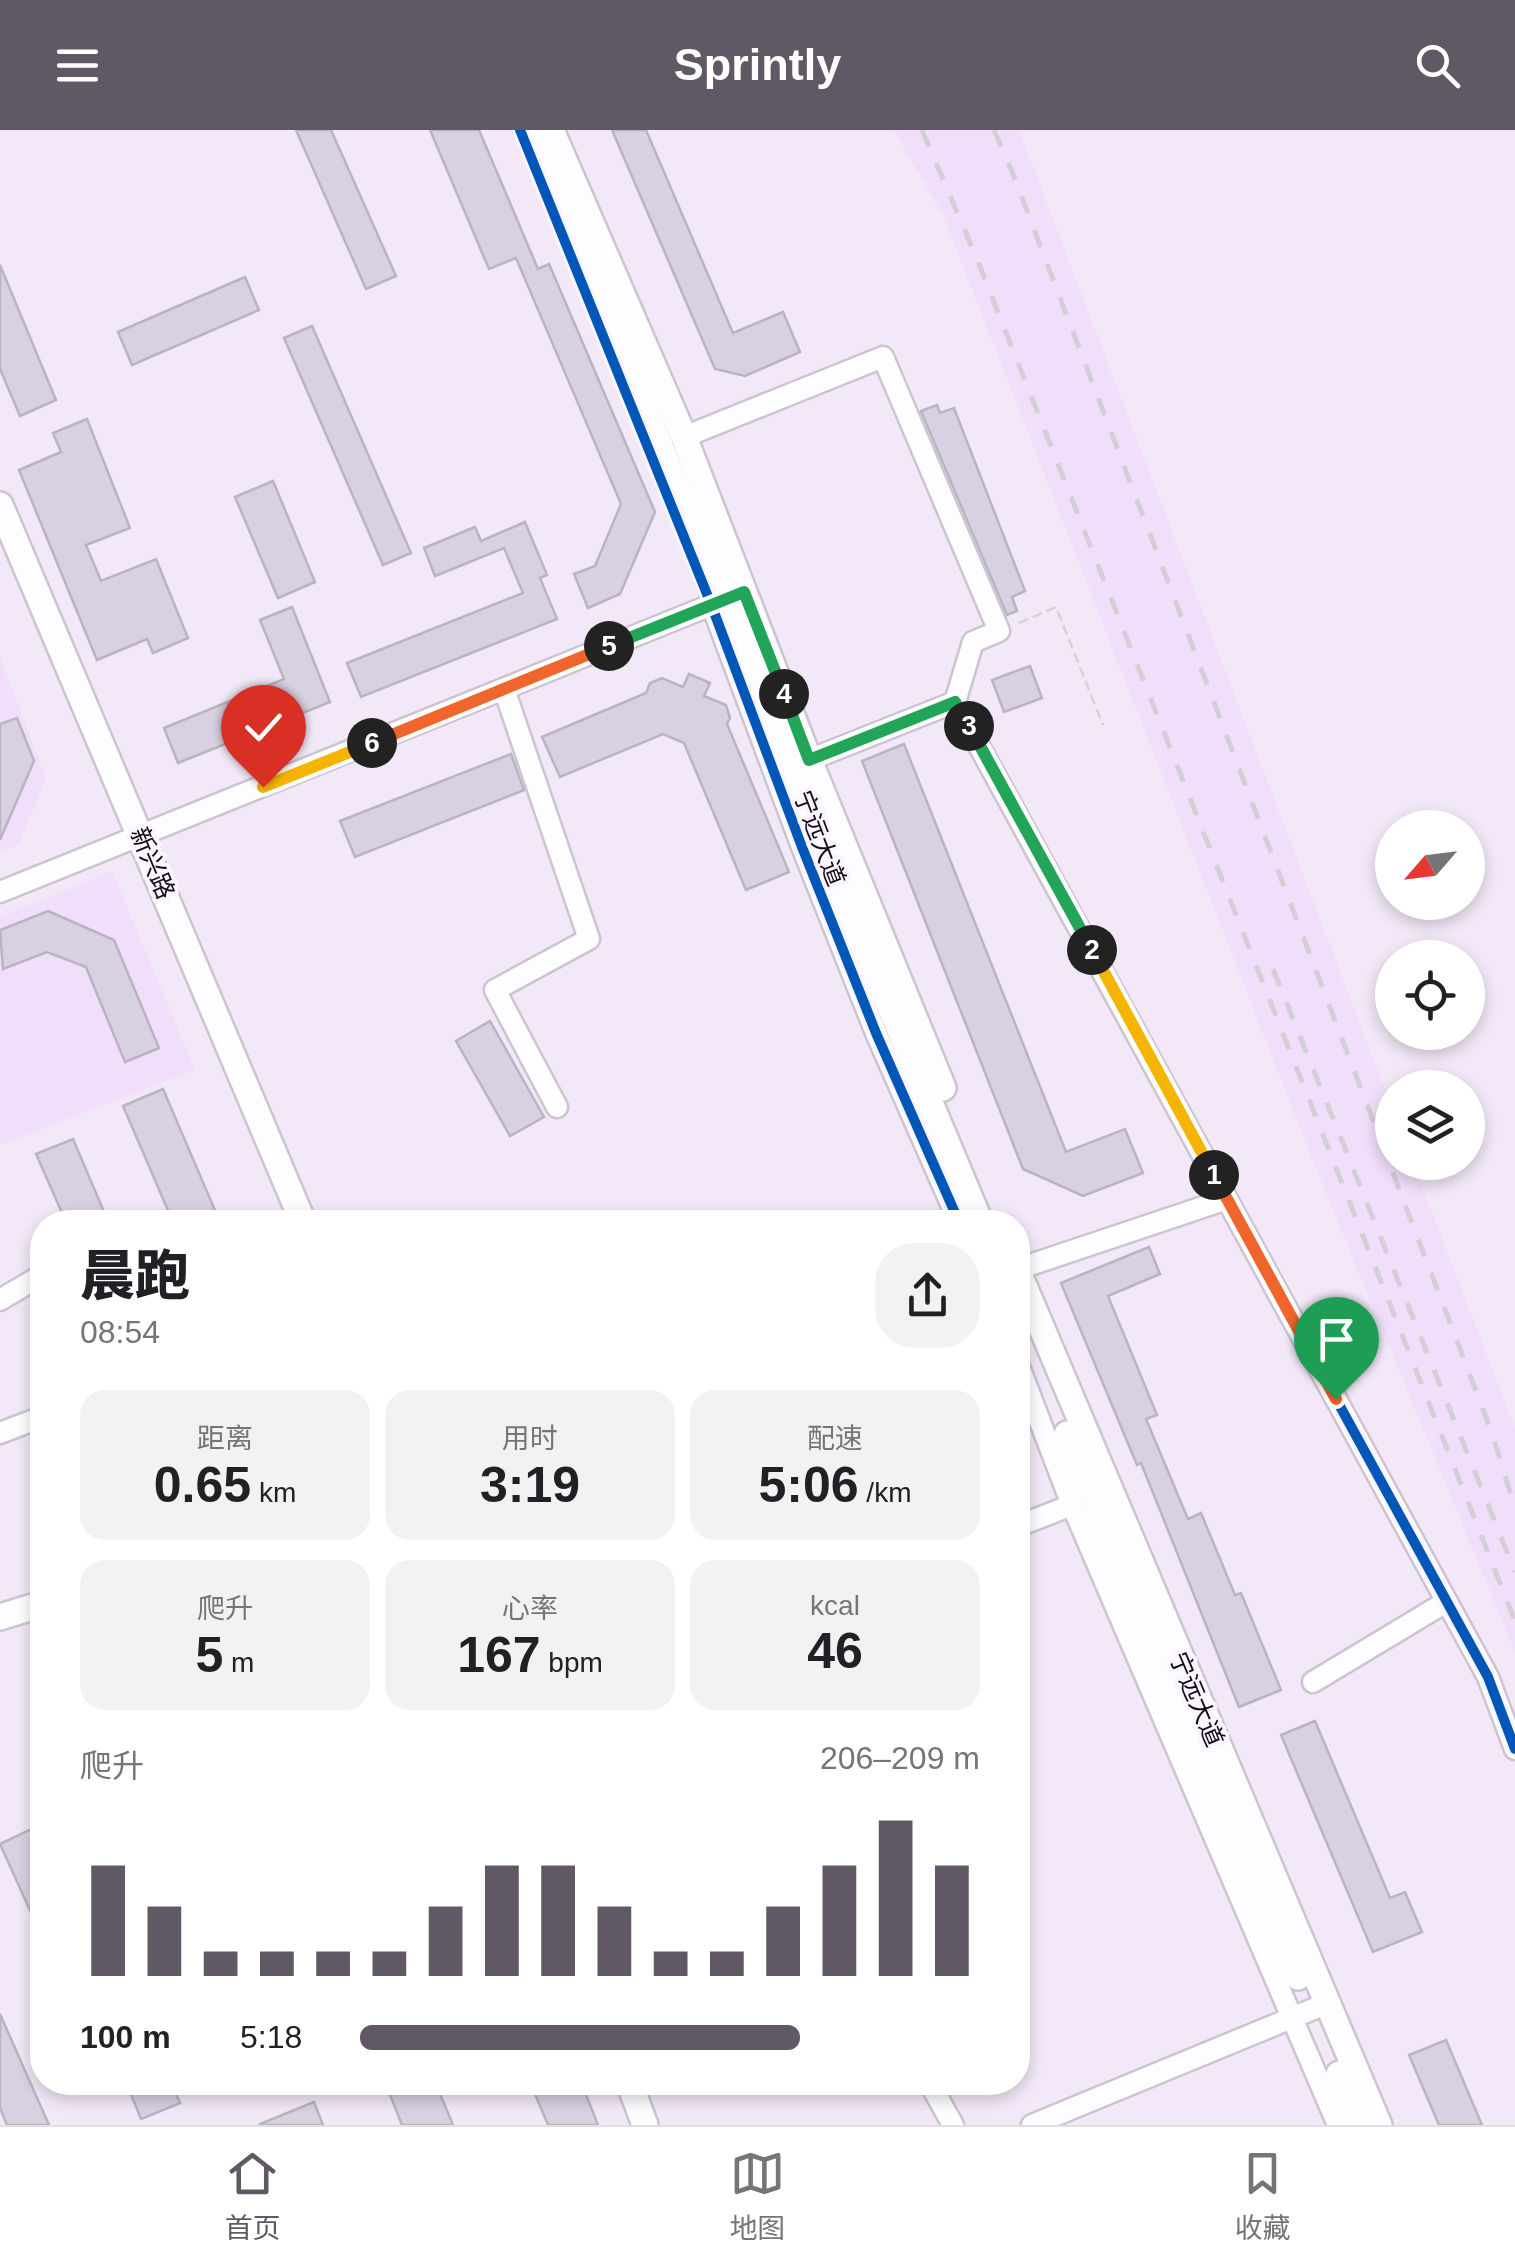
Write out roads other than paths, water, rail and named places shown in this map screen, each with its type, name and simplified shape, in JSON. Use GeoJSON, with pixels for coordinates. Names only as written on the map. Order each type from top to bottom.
{"type":"FeatureCollection","features":[{"type":"Feature","properties":{"kind":"main road","name":"宁远大道"},"geometry":{"type":"LineString","coordinates":[[532,130],[975,1210]]}},
{"type":"Feature","properties":{"kind":"main road","name":"宁远大道"},"geometry":{"type":"LineString","coordinates":[[551,130],[684,436],[726,598],[809,760],[993,1210]]}},
{"type":"Feature","properties":{"kind":"main road","name":"新兴路"},"geometry":{"type":"LineString","coordinates":[[0,505],[281,1210]]}},
{"type":"Feature","properties":{"kind":"main road","name":"新兴路"},"geometry":{"type":"LineString","coordinates":[[0,546],[135,840],[297,1210]]}},
{"type":"Feature","properties":{"kind":"main road","name":"宁远大道"},"geometry":{"type":"LineString","coordinates":[[1030,1300],[1311,2011],[1379,2125]]}},
{"type":"Feature","properties":{"kind":"main road","name":"宁远大道"},"geometry":{"type":"LineString","coordinates":[[1030,1341],[1158,1656],[1360,2125]]}},
{"type":"Feature","properties":{"kind":"main road"},"geometry":{"type":"LineString","coordinates":[[0,1617],[30,1608]]}},
{"type":"Feature","properties":{"kind":"main road"},"geometry":{"type":"LineString","coordinates":[[635,2095],[645,2125]]}},
{"type":"Feature","properties":{"kind":"main road"},"geometry":{"type":"LineString","coordinates":[[651,2095],[662,2125]]}},
{"type":"Feature","properties":{"kind":"street","name":"宁远大道"},"geometry":{"type":"LineString","coordinates":[[520,130],[726,598],[802,847],[876,1033],[954,1210]]}},
{"type":"Feature","properties":{"kind":"street"},"geometry":{"type":"LineString","coordinates":[[684,436],[883,357],[999,632],[973,642],[955,702],[1488,1677],[1515,1749]]}},
{"type":"Feature","properties":{"kind":"street"},"geometry":{"type":"LineString","coordinates":[[0,892],[726,598]]}},
{"type":"Feature","properties":{"kind":"street"},"geometry":{"type":"LineString","coordinates":[[504,689],[589,939],[495,990],[558,1108]]}},
{"type":"Feature","properties":{"kind":"street"},"geometry":{"type":"LineString","coordinates":[[809,760],[955,702]]}},
{"type":"Feature","properties":{"kind":"street"},"geometry":{"type":"LineString","coordinates":[[1030,1266],[1227,1199]]}},
{"type":"Feature","properties":{"kind":"street"},"geometry":{"type":"LineString","coordinates":[[0,1300],[30,1282]]}},
{"type":"Feature","properties":{"kind":"street","name":"宁远大道"},"geometry":{"type":"LineString","coordinates":[[1030,1395],[1072,1505],[1311,2011],[1338,2125]]}},
{"type":"Feature","properties":{"kind":"street"},"geometry":{"type":"LineString","coordinates":[[0,1433],[30,1422]]}},
{"type":"Feature","properties":{"kind":"street"},"geometry":{"type":"LineString","coordinates":[[1030,1521],[1072,1505]]}},
{"type":"Feature","properties":{"kind":"street"},"geometry":{"type":"LineString","coordinates":[[1313,1682],[1446,1602]]}},
{"type":"Feature","properties":{"kind":"street"},"geometry":{"type":"LineString","coordinates":[[1032,2125],[1311,2011]]}},
{"type":"Feature","properties":{"kind":"street"},"geometry":{"type":"LineString","coordinates":[[936,2095],[952,2125]]}},
{"type":"Feature","properties":{"kind":"railway"},"geometry":{"type":"LineString","coordinates":[[922,130],[977,259],[1515,1621]]}},
{"type":"Feature","properties":{"kind":"railway"},"geometry":{"type":"LineString","coordinates":[[994,130],[1492,1433],[1515,1508]]}},
{"type":"Feature","properties":{"kind":"railway"},"geometry":{"type":"LineString","coordinates":[[1273,969],[1515,1572]]}}]}
